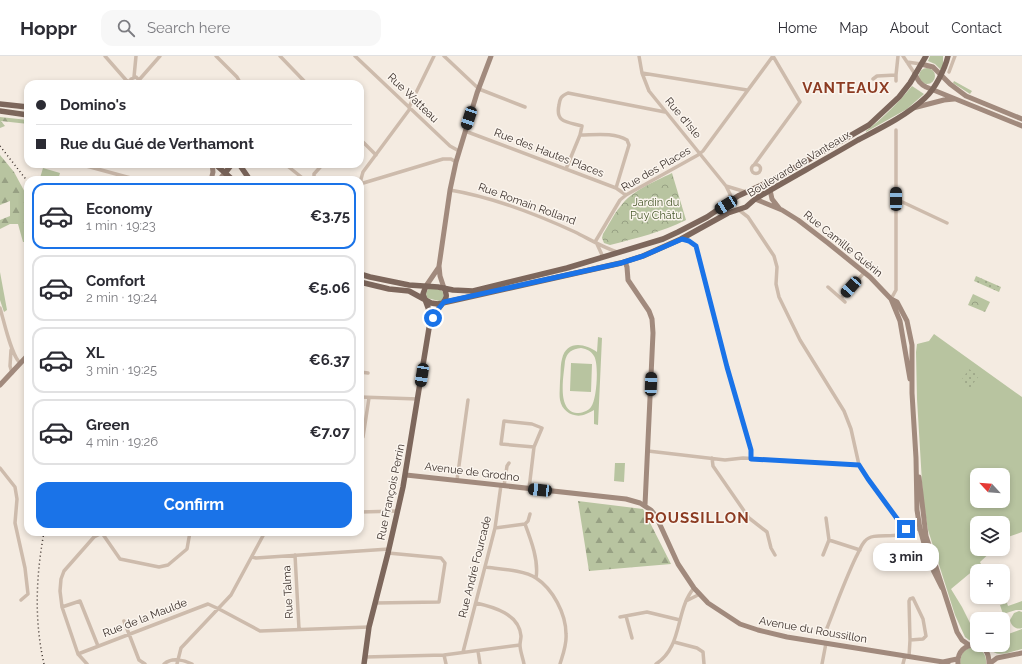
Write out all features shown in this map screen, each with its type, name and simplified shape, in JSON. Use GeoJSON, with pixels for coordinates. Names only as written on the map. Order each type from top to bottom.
{"type":"FeatureCollection","features":[{"type":"Feature","properties":{"kind":"main road","name":"Rue François Perrin"},"geometry":{"type":"LineString","coordinates":[[430,322],[444,302],[447,294],[440,276],[439,266],[450,190],[456,162],[479,88],[491,56]]}},
{"type":"Feature","properties":{"kind":"main road","name":"Boulevard de Vanteaux"},"geometry":{"type":"LineString","coordinates":[[364,283],[389,289],[409,291],[431,303],[444,302],[608,260],[617,252],[663,239],[751,195],[775,179],[869,125],[899,97],[926,56]]}},
{"type":"Feature","properties":{"kind":"main road","name":"Boulevard de Vanteaux"},"geometry":{"type":"LineString","coordinates":[[751,195],[770,190],[912,108],[925,98],[932,89],[946,65],[948,56]]}},
{"type":"Feature","properties":{"kind":"main road"},"geometry":{"type":"LineString","coordinates":[[922,64],[933,67],[957,91],[966,96],[1022,119]]}},
{"type":"Feature","properties":{"kind":"main road"},"geometry":{"type":"LineString","coordinates":[[915,74],[917,81],[921,85],[1022,126]]}},
{"type":"Feature","properties":{"kind":"main road"},"geometry":{"type":"LineString","coordinates":[[912,108],[944,100],[956,99]]}},
{"type":"Feature","properties":{"kind":"main road"},"geometry":{"type":"LineString","coordinates":[[0,104],[24,107]]}},
{"type":"Feature","properties":{"kind":"main road"},"geometry":{"type":"LineString","coordinates":[[0,111],[24,114]]}},
{"type":"Feature","properties":{"kind":"main road"},"geometry":{"type":"LineString","coordinates":[[219,168],[229,176]]}},
{"type":"Feature","properties":{"kind":"main road"},"geometry":{"type":"LineString","coordinates":[[223,176],[230,168]]}},
{"type":"Feature","properties":{"kind":"main road","name":"Rue Camille Guérin"},"geometry":{"type":"LineString","coordinates":[[770,190],[772,199],[780,209]]}},
{"type":"Feature","properties":{"kind":"main road","name":"Boulevard de Vanteaux"},"geometry":{"type":"LineString","coordinates":[[364,275],[409,285],[473,291],[608,260],[643,256],[682,239],[728,213],[746,207],[751,195]]}},
{"type":"Feature","properties":{"kind":"main road","name":"Rue Camille Guérin"},"geometry":{"type":"LineString","coordinates":[[751,195],[780,209],[798,220],[864,273],[897,302],[907,321],[912,345],[912,393],[916,458],[916,488],[920,529],[927,554],[942,588]]}},
{"type":"Feature","properties":{"kind":"main road"},"geometry":{"type":"LineString","coordinates":[[732,204],[740,210]]}},
{"type":"Feature","properties":{"kind":"main road","name":"Rue Romain Rolland"},"geometry":{"type":"LineString","coordinates":[[617,252],[623,259]]}},
{"type":"Feature","properties":{"kind":"main road"},"geometry":{"type":"LineString","coordinates":[[623,259],[627,267],[628,280],[649,311],[653,326],[648,451],[644,505]]}},
{"type":"Feature","properties":{"kind":"main road","name":"Rue François Perrin"},"geometry":{"type":"LineString","coordinates":[[364,664],[369,627],[389,551],[406,475],[430,322],[430,313],[423,294],[426,286],[439,266]]}},
{"type":"Feature","properties":{"kind":"main road","name":"Rue Camille Guérin"},"geometry":{"type":"LineString","coordinates":[[892,299],[900,323],[912,393]]}},
{"type":"Feature","properties":{"kind":"main road"},"geometry":{"type":"LineString","coordinates":[[900,323],[907,341],[912,345]]}},
{"type":"Feature","properties":{"kind":"main road"},"geometry":{"type":"LineString","coordinates":[[0,385],[24,359]]}},
{"type":"Feature","properties":{"kind":"main road","name":"Rue Camille Guérin"},"geometry":{"type":"LineString","coordinates":[[916,458],[926,536],[940,576],[942,588]]}},
{"type":"Feature","properties":{"kind":"main road","name":"Avenue de Grodno"},"geometry":{"type":"LineString","coordinates":[[406,475],[631,500]]}},
{"type":"Feature","properties":{"kind":"main road","name":"Avenue du Roussillon"},"geometry":{"type":"LineString","coordinates":[[631,500],[644,505],[656,516],[678,564],[694,588],[708,603],[729,618],[748,628],[787,637],[945,663],[958,661]]}},
{"type":"Feature","properties":{"kind":"main road"},"geometry":{"type":"LineString","coordinates":[[942,588],[957,632],[962,640],[969,645],[962,650]]}},
{"type":"Feature","properties":{"kind":"main road"},"geometry":{"type":"LineString","coordinates":[[958,661],[962,650],[962,640]]}},
{"type":"Feature","properties":{"kind":"main road"},"geometry":{"type":"LineString","coordinates":[[989,664],[997,658],[1022,653]]}},
{"type":"Feature","properties":{"kind":"main road"},"geometry":{"type":"LineString","coordinates":[[989,664],[988,654],[997,658]]}},
{"type":"Feature","properties":{"kind":"street"},"geometry":{"type":"LineString","coordinates":[[105,56],[126,80]]}},
{"type":"Feature","properties":{"kind":"street"},"geometry":{"type":"LineString","coordinates":[[132,80],[134,77],[136,56]]}},
{"type":"Feature","properties":{"kind":"street"},"geometry":{"type":"LineString","coordinates":[[134,77],[137,77],[139,80],[160,56]]}},
{"type":"Feature","properties":{"kind":"street"},"geometry":{"type":"LineString","coordinates":[[216,56],[239,80]]}},
{"type":"Feature","properties":{"kind":"street"},"geometry":{"type":"LineString","coordinates":[[280,56],[303,80]]}},
{"type":"Feature","properties":{"kind":"street","name":"Rue Watteau"},"geometry":{"type":"LineString","coordinates":[[355,56],[450,146],[459,151]]}},
{"type":"Feature","properties":{"kind":"street"},"geometry":{"type":"LineString","coordinates":[[361,176],[409,110],[434,56]]}},
{"type":"Feature","properties":{"kind":"street"},"geometry":{"type":"LineString","coordinates":[[444,56],[479,88],[525,107]]}},
{"type":"Feature","properties":{"kind":"street","name":"Rue d'Isle"},"geometry":{"type":"LineString","coordinates":[[639,56],[642,73],[649,91],[726,186],[730,194],[732,204]]}},
{"type":"Feature","properties":{"kind":"street"},"geometry":{"type":"LineString","coordinates":[[754,165],[800,102],[773,56]]}},
{"type":"Feature","properties":{"kind":"street","name":"Rue des Places"},"geometry":{"type":"LineString","coordinates":[[595,242],[620,200],[626,194],[700,154],[773,56]]}},
{"type":"Feature","properties":{"kind":"street"},"geometry":{"type":"LineString","coordinates":[[896,81],[898,56]]}},
{"type":"Feature","properties":{"kind":"street"},"geometry":{"type":"LineString","coordinates":[[903,56],[915,74]]}},
{"type":"Feature","properties":{"kind":"street"},"geometry":{"type":"LineString","coordinates":[[949,72],[955,56]]}},
{"type":"Feature","properties":{"kind":"street"},"geometry":{"type":"LineString","coordinates":[[907,62],[922,64]]}},
{"type":"Feature","properties":{"kind":"street"},"geometry":{"type":"LineString","coordinates":[[642,73],[747,90]]}},
{"type":"Feature","properties":{"kind":"street"},"geometry":{"type":"LineString","coordinates":[[873,79],[876,76],[896,75]]}},
{"type":"Feature","properties":{"kind":"street"},"geometry":{"type":"LineString","coordinates":[[566,169],[580,135],[582,126],[565,121],[559,117],[557,113],[562,96],[568,93],[665,112]]}},
{"type":"Feature","properties":{"kind":"street"},"geometry":{"type":"LineString","coordinates":[[892,299],[896,290],[896,130]]}},
{"type":"Feature","properties":{"kind":"street","name":"Rue des Hautes Places"},"geometry":{"type":"LineString","coordinates":[[465,131],[616,188],[626,194]]}},
{"type":"Feature","properties":{"kind":"street"},"geometry":{"type":"LineString","coordinates":[[580,135],[608,135],[623,137],[627,140],[629,145],[616,188]]}},
{"type":"Feature","properties":{"kind":"street"},"geometry":{"type":"LineString","coordinates":[[364,143],[376,155]]}},
{"type":"Feature","properties":{"kind":"street"},"geometry":{"type":"LineString","coordinates":[[364,183],[443,159],[451,159],[456,162]]}},
{"type":"Feature","properties":{"kind":"street"},"geometry":{"type":"LineString","coordinates":[[94,168],[123,176]]}},
{"type":"Feature","properties":{"kind":"street"},"geometry":{"type":"LineString","coordinates":[[290,168],[300,176]]}},
{"type":"Feature","properties":{"kind":"street"},"geometry":{"type":"LineString","coordinates":[[314,176],[319,168]]}},
{"type":"Feature","properties":{"kind":"street"},"geometry":{"type":"LineString","coordinates":[[726,186],[751,195]]}},
{"type":"Feature","properties":{"kind":"street","name":"Rue Romain Rolland"},"geometry":{"type":"LineString","coordinates":[[450,190],[476,194],[538,216],[595,242],[604,248],[617,252]]}},
{"type":"Feature","properties":{"kind":"street"},"geometry":{"type":"LineString","coordinates":[[896,199],[947,223]]}},
{"type":"Feature","properties":{"kind":"street"},"geometry":{"type":"LineString","coordinates":[[740,210],[748,217],[774,256],[777,267],[776,284],[779,297],[800,340],[844,411],[851,429],[859,465],[901,524],[906,529],[920,529],[926,536]]}},
{"type":"Feature","properties":{"kind":"street"},"geometry":{"type":"LineString","coordinates":[[682,239],[689,241],[696,246],[727,367],[752,452],[751,459]]}},
{"type":"Feature","properties":{"kind":"street"},"geometry":{"type":"LineString","coordinates":[[595,242],[608,260]]}},
{"type":"Feature","properties":{"kind":"street"},"geometry":{"type":"LineString","coordinates":[[841,298],[864,273]]}},
{"type":"Feature","properties":{"kind":"street"},"geometry":{"type":"LineString","coordinates":[[828,287],[845,302]]}},
{"type":"Feature","properties":{"kind":"street"},"geometry":{"type":"LineString","coordinates":[[0,308],[11,348],[16,360],[20,363]]}},
{"type":"Feature","properties":{"kind":"street"},"geometry":{"type":"LineString","coordinates":[[11,348],[10,366],[12,373]]}},
{"type":"Feature","properties":{"kind":"street"},"geometry":{"type":"LineString","coordinates":[[364,372],[368,373]]}},
{"type":"Feature","properties":{"kind":"street"},"geometry":{"type":"LineString","coordinates":[[364,397],[418,399]]}},
{"type":"Feature","properties":{"kind":"street"},"geometry":{"type":"LineString","coordinates":[[364,437],[369,398]]}},
{"type":"Feature","properties":{"kind":"street"},"geometry":{"type":"LineString","coordinates":[[457,480],[468,400]]}},
{"type":"Feature","properties":{"kind":"street"},"geometry":{"type":"LineString","coordinates":[[529,489],[534,447],[542,428],[532,424],[504,421],[501,444],[534,447]]}},
{"type":"Feature","properties":{"kind":"street"},"geometry":{"type":"LineString","coordinates":[[648,451],[725,460],[743,458],[859,465]]}},
{"type":"Feature","properties":{"kind":"street"},"geometry":{"type":"LineString","coordinates":[[712,458],[713,466],[749,518],[767,532],[771,548],[775,555]]}},
{"type":"Feature","properties":{"kind":"street","name":"Rue André Fourcade"},"geometry":{"type":"LineString","coordinates":[[463,652],[495,528],[507,466],[509,463]]}},
{"type":"Feature","properties":{"kind":"street"},"geometry":{"type":"LineString","coordinates":[[0,468],[15,487],[17,499],[15,523],[26,568],[28,594],[21,600]]}},
{"type":"Feature","properties":{"kind":"street"},"geometry":{"type":"LineString","coordinates":[[364,512],[398,511]]}},
{"type":"Feature","properties":{"kind":"street"},"geometry":{"type":"LineString","coordinates":[[495,528],[525,524],[528,521],[530,514]]}},
{"type":"Feature","properties":{"kind":"street"},"geometry":{"type":"LineString","coordinates":[[823,556],[828,540],[826,518]]}},
{"type":"Feature","properties":{"kind":"street"},"geometry":{"type":"LineString","coordinates":[[525,524],[538,570],[536,578]]}},
{"type":"Feature","properties":{"kind":"street"},"geometry":{"type":"LineString","coordinates":[[826,628],[864,542],[868,538],[900,535],[906,531],[906,529]]}},
{"type":"Feature","properties":{"kind":"street"},"geometry":{"type":"LineString","coordinates":[[87,664],[78,654],[62,607],[60,591],[64,571],[96,536]]}},
{"type":"Feature","properties":{"kind":"street"},"geometry":{"type":"LineString","coordinates":[[105,536],[120,559],[159,567],[168,565],[187,549],[189,536]]}},
{"type":"Feature","properties":{"kind":"street"},"geometry":{"type":"LineString","coordinates":[[177,662],[181,648],[232,595],[263,536]]}},
{"type":"Feature","properties":{"kind":"street"},"geometry":{"type":"LineString","coordinates":[[828,540],[860,550]]}},
{"type":"Feature","properties":{"kind":"street"},"geometry":{"type":"LineString","coordinates":[[252,557],[389,551],[440,558],[443,560],[444,563],[439,602],[375,603]]}},
{"type":"Feature","properties":{"kind":"street","name":"Rue Talma"},"geometry":{"type":"LineString","coordinates":[[295,555],[299,629]]}},
{"type":"Feature","properties":{"kind":"street"},"geometry":{"type":"LineString","coordinates":[[485,567],[516,571],[536,578],[552,592],[562,615],[566,634],[564,653],[560,664]]}},
{"type":"Feature","properties":{"kind":"street"},"geometry":{"type":"LineString","coordinates":[[656,664],[663,660],[669,653],[674,642],[687,597],[694,588]]}},
{"type":"Feature","properties":{"kind":"street"},"geometry":{"type":"LineString","coordinates":[[686,601],[700,594]]}},
{"type":"Feature","properties":{"kind":"street"},"geometry":{"type":"LineString","coordinates":[[904,664],[910,640],[909,601],[913,598],[923,619],[926,636],[923,640],[910,640]]}},
{"type":"Feature","properties":{"kind":"street"},"geometry":{"type":"LineString","coordinates":[[62,607],[80,601],[98,646]]}},
{"type":"Feature","properties":{"kind":"street"},"geometry":{"type":"LineString","coordinates":[[476,603],[506,613],[518,625],[521,636],[520,645],[524,664]]}},
{"type":"Feature","properties":{"kind":"street","name":"Rue de la Maulde"},"geometry":{"type":"LineString","coordinates":[[78,654],[208,604],[219,609]]}},
{"type":"Feature","properties":{"kind":"street"},"geometry":{"type":"LineString","coordinates":[[219,609],[260,631],[369,627]]}},
{"type":"Feature","properties":{"kind":"street"},"geometry":{"type":"LineString","coordinates":[[620,617],[647,612],[680,620]]}},
{"type":"Feature","properties":{"kind":"street"},"geometry":{"type":"LineString","coordinates":[[626,616],[632,638]]}},
{"type":"Feature","properties":{"kind":"street"},"geometry":{"type":"LineString","coordinates":[[124,621],[128,635],[139,660],[145,664]]}},
{"type":"Feature","properties":{"kind":"street"},"geometry":{"type":"LineString","coordinates":[[674,642],[697,648],[703,652],[704,664]]}},
{"type":"Feature","properties":{"kind":"street"},"geometry":{"type":"LineString","coordinates":[[822,664],[826,643]]}},
{"type":"Feature","properties":{"kind":"street"},"geometry":{"type":"LineString","coordinates":[[365,657],[444,655],[520,645]]}},
{"type":"Feature","properties":{"kind":"street"},"geometry":{"type":"LineString","coordinates":[[478,651],[480,664]]}},
{"type":"Feature","properties":{"kind":"street"},"geometry":{"type":"LineString","coordinates":[[444,655],[446,664]]}},
{"type":"Feature","properties":{"kind":"street"},"geometry":{"type":"LineString","coordinates":[[164,664],[167,661],[192,664]]}},
{"type":"Feature","properties":{"kind":"green space"},"geometry":{"type":"Polygon","coordinates":[[[930,56],[943,56],[943,66],[941,70],[935,64],[928,61],[930,56]]]}},
{"type":"Feature","properties":{"kind":"green space"},"geometry":{"type":"Polygon","coordinates":[[[927,68],[933,70],[935,76],[933,82],[927,84],[921,82],[919,76],[921,70],[927,68]]]}},
{"type":"Feature","properties":{"kind":"green space"},"geometry":{"type":"Polygon","coordinates":[[[954,81],[972,91],[970,94],[953,83],[954,81]]]}},
{"type":"Feature","properties":{"kind":"green space"},"geometry":{"type":"Polygon","coordinates":[[[912,86],[924,94],[907,109],[866,132],[890,110],[912,86]]]}},
{"type":"Feature","properties":{"kind":"green space"},"geometry":{"type":"Polygon","coordinates":[[[0,117],[24,120],[24,124],[1,121],[5,126],[0,128],[0,117]]]}},
{"type":"Feature","properties":{"kind":"green space"},"geometry":{"type":"Polygon","coordinates":[[[0,155],[14,172],[24,191],[24,242],[18,224],[10,224],[0,229],[0,220],[10,216],[10,201],[0,205],[0,155]]]}},
{"type":"Feature","properties":{"kind":"green space"},"geometry":{"type":"Polygon","coordinates":[[[43,168],[60,173],[59,176],[41,176],[43,168]]]}},
{"type":"Feature","properties":{"kind":"green space","name":"Jardin du Puy Châtu"},"geometry":{"type":"Polygon","coordinates":[[[672,173],[686,220],[668,228],[640,237],[610,245],[604,243],[602,238],[603,234],[615,213],[625,201],[637,191],[672,173]]]}},
{"type":"Feature","properties":{"kind":"green space"},"geometry":{"type":"Polygon","coordinates":[[[0,272],[7,310],[4,312],[0,300],[0,272]]]}},
{"type":"Feature","properties":{"kind":"green space"},"geometry":{"type":"Polygon","coordinates":[[[976,276],[1001,287],[999,292],[974,281],[976,276]]]}},
{"type":"Feature","properties":{"kind":"green space"},"geometry":{"type":"Polygon","coordinates":[[[429,288],[441,290],[443,294],[442,300],[439,301],[427,298],[426,293],[429,288]]]}},
{"type":"Feature","properties":{"kind":"green space"},"geometry":{"type":"Polygon","coordinates":[[[973,294],[990,302],[985,312],[968,305],[973,294]]]}},
{"type":"Feature","properties":{"kind":"green space"},"geometry":{"type":"Polygon","coordinates":[[[934,334],[1022,397],[1022,532],[1010,536],[1010,516],[970,516],[970,556],[986,556],[980,562],[981,564],[970,564],[970,573],[951,589],[970,623],[970,640],[965,637],[955,615],[928,530],[923,499],[917,399],[917,344],[929,341],[934,334]]]}},
{"type":"Feature","properties":{"kind":"green space"},"geometry":{"type":"Polygon","coordinates":[[[598,337],[602,338],[598,425],[594,424],[594,410],[587,414],[578,416],[573,415],[563,408],[560,400],[561,362],[567,349],[572,346],[582,345],[597,352],[598,337]],[[581,348],[570,352],[566,358],[563,383],[566,406],[570,411],[577,413],[585,412],[591,407],[595,397],[597,374],[596,360],[594,356],[589,350],[581,348]]]}},
{"type":"Feature","properties":{"kind":"green space"},"geometry":{"type":"Polygon","coordinates":[[[571,363],[592,364],[591,392],[570,391],[571,363]]]}},
{"type":"Feature","properties":{"kind":"green space"},"geometry":{"type":"Polygon","coordinates":[[[969,369],[979,376],[969,389],[960,382],[969,369]]]}},
{"type":"Feature","properties":{"kind":"green space"},"geometry":{"type":"Polygon","coordinates":[[[615,463],[625,463],[624,482],[614,481],[615,463]]]}},
{"type":"Feature","properties":{"kind":"green space"},"geometry":{"type":"Polygon","coordinates":[[[578,501],[643,509],[671,564],[589,571],[578,501]]]}},
{"type":"Feature","properties":{"kind":"green space"},"geometry":{"type":"Polygon","coordinates":[[[1022,601],[1022,610],[1002,612],[1000,605],[1007,604],[1008,606],[1022,601]]]}},
{"type":"Feature","properties":{"kind":"green space"},"geometry":{"type":"Polygon","coordinates":[[[1019,611],[1022,612],[1022,628],[1014,627],[1011,624],[1010,620],[1014,613],[1019,611]]]}},
{"type":"Feature","properties":{"kind":"green space"},"geometry":{"type":"Polygon","coordinates":[[[1022,629],[1022,649],[1003,654],[994,652],[1010,652],[1010,633],[1022,629]]]}},
{"type":"Feature","properties":{"kind":"green space"},"geometry":{"type":"Polygon","coordinates":[[[970,648],[970,652],[983,652],[986,657],[986,664],[960,664],[963,653],[970,648]]]}},
{"type":"Feature","properties":{"kind":"railway"},"geometry":{"type":"LineString","coordinates":[[0,146],[24,177]]}},
{"type":"Feature","properties":{"kind":"railway"},"geometry":{"type":"LineString","coordinates":[[43,536],[39,565],[37,614],[44,664]]}},
{"type":"Feature","properties":{"kind":"district","name":"VANTEAUX"},"geometry":{"type":"Point","coordinates":[846,88]}},
{"type":"Feature","properties":{"kind":"district","name":"ROUSSILLON"},"geometry":{"type":"Point","coordinates":[697,518]}},
{"type":"Feature","properties":{"kind":"route"},"geometry":{"type":"LineString","coordinates":[[433,318],[444,302],[621,263],[643,256],[682,239],[689,241],[696,246],[727,367],[751,450],[751,459],[859,465],[906,529]]}}]}
